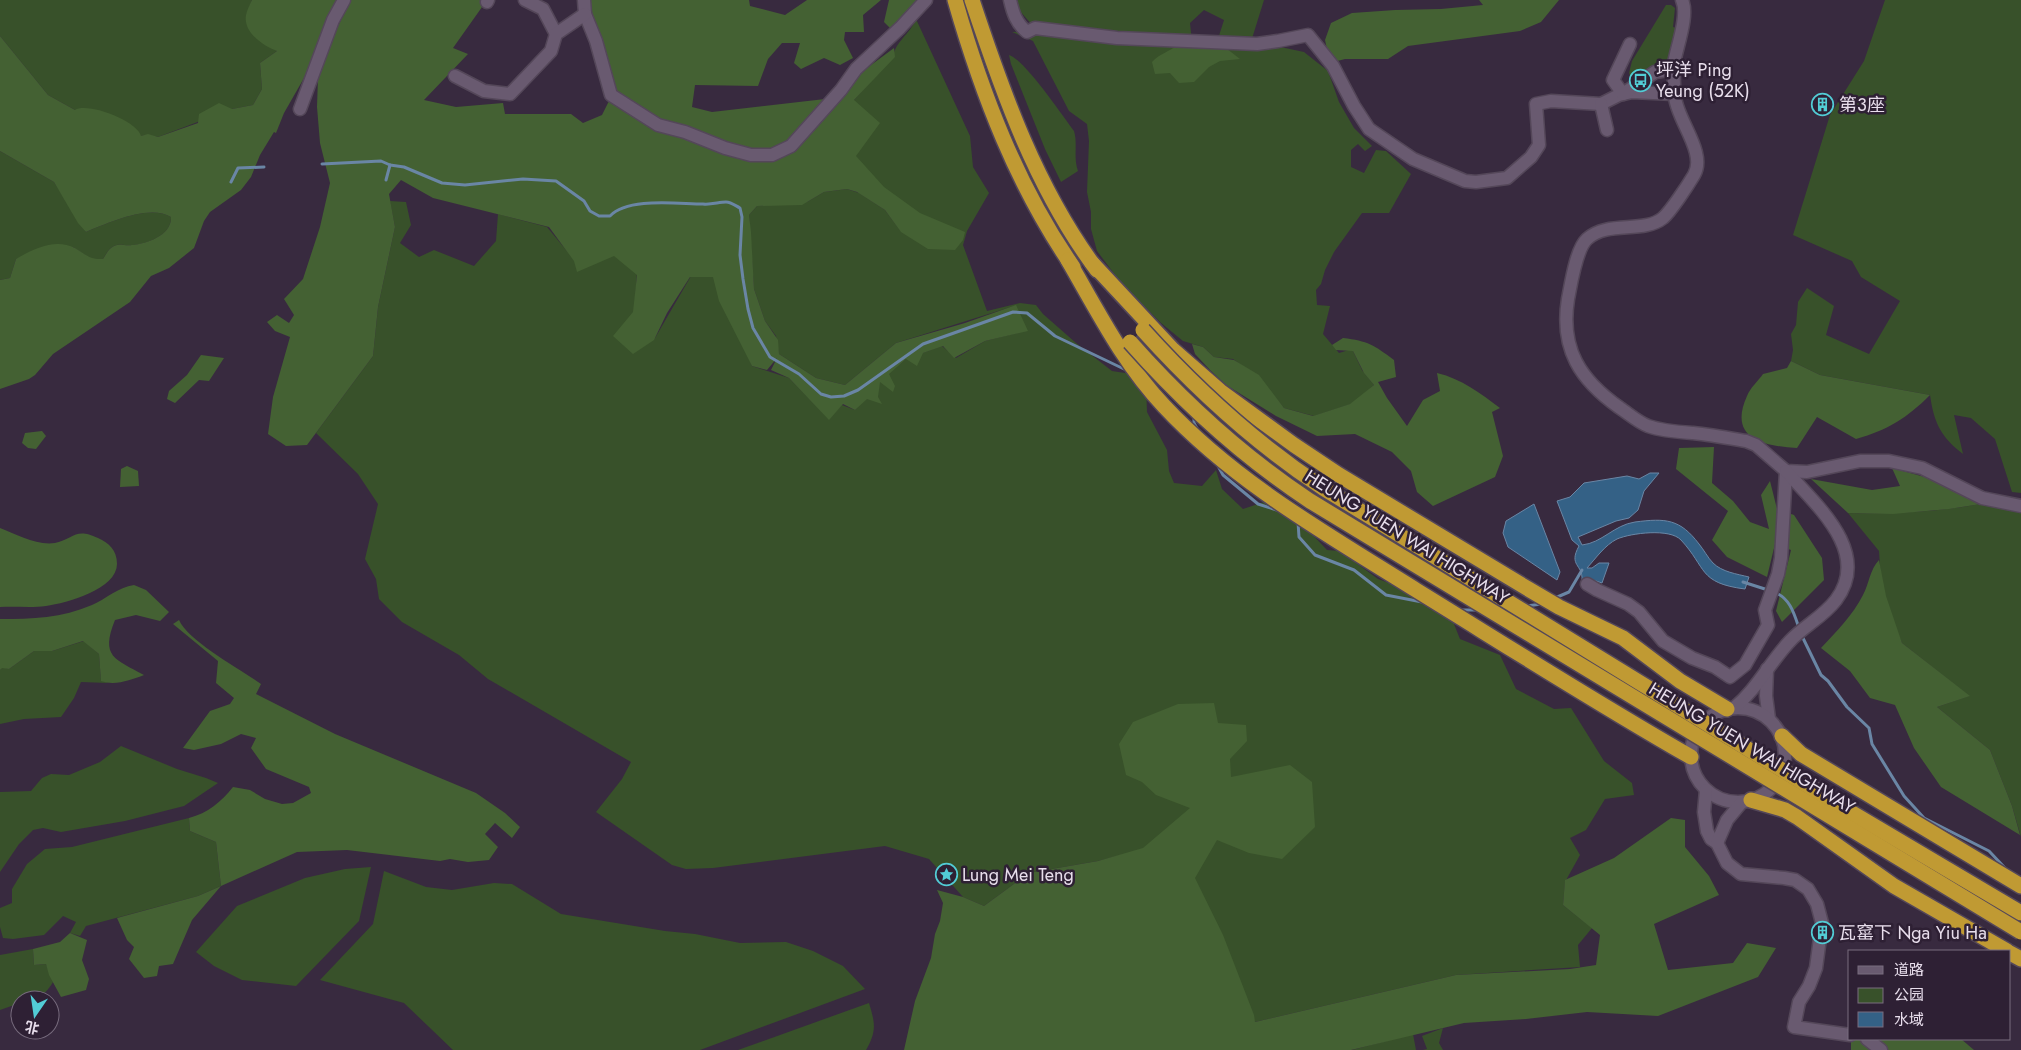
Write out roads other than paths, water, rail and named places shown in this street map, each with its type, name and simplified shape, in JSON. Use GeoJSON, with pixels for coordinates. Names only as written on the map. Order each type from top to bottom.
{"type":"FeatureCollection","features":[{"type":"Feature","properties":{"kind":"highway","name":"HEUNG YUEN WAI HIGHWAY"},"geometry":{"type":"LineString","coordinates":[[955,0],[980,82],[1003,140],[1037,209],[1125,346],[1207,422],[1253,461],[1303,497],[2021,932]]}},
{"type":"Feature","properties":{"kind":"highway","name":"HEUNG YUEN WAI HIGHWAY"},"geometry":{"type":"LineString","coordinates":[[972,0],[998,78],[1026,146],[1053,198],[1092,263],[1146,327],[1169,359],[1226,414],[1304,476],[1827,797],[2021,913]]}},
{"type":"Feature","properties":{"kind":"highway"},"geometry":{"type":"LineString","coordinates":[[1146,327],[1192,368],[1294,445],[1339,475],[1559,607],[1623,638],[1680,681],[1731,708]]}},
{"type":"Feature","properties":{"kind":"highway"},"geometry":{"type":"LineString","coordinates":[[1125,346],[1136,372],[1163,406],[1203,445],[1253,486],[1625,720],[1691,757]]}},
{"type":"Feature","properties":{"kind":"highway"},"geometry":{"type":"LineString","coordinates":[[1782,736],[1801,754],[2021,886]]}},
{"type":"Feature","properties":{"kind":"highway"},"geometry":{"type":"LineString","coordinates":[[1747,801],[1785,810],[1814,828],[1894,886],[2005,950]]}},
{"type":"Feature","properties":{"kind":"street"},"geometry":{"type":"LineString","coordinates":[[300,110],[333,20],[344,0]]}},
{"type":"Feature","properties":{"kind":"street"},"geometry":{"type":"LineString","coordinates":[[525,0],[543,9],[556,34]]}},
{"type":"Feature","properties":{"kind":"street"},"geometry":{"type":"LineString","coordinates":[[584,0],[586,14],[596,41],[611,95],[658,125],[685,132],[725,148],[751,155],[772,155],[791,146],[841,90],[856,69],[900,28],[926,0]]}},
{"type":"Feature","properties":{"kind":"street"},"geometry":{"type":"LineString","coordinates":[[1010,0],[1014,16],[1020,27],[1027,32],[1035,28],[1117,38],[1257,44],[1278,42],[1308,35],[1333,66],[1354,106],[1370,129],[1412,160],[1465,181],[1476,182],[1507,178],[1531,157],[1538,145],[1536,104],[1551,101],[1601,104],[1623,94],[1655,72],[1674,69]]}},
{"type":"Feature","properties":{"kind":"street"},"geometry":{"type":"LineString","coordinates":[[1682,0],[1684,12],[1674,69],[1674,94],[1675,104],[1694,148],[1698,165],[1694,174],[1663,217],[1657,221],[1648,225],[1609,229],[1596,233],[1586,239],[1578,256],[1566,312],[1568,340],[1580,371],[1590,384],[1610,401],[1648,426],[1670,431],[1746,441],[1756,445],[1786,471],[1827,518],[1846,549],[1848,566],[1843,587],[1836,600],[1819,617],[1797,634],[1781,651],[1751,692],[1731,708],[1710,716],[1693,739],[1691,757],[1693,769],[1698,780],[1706,790],[1723,799],[1747,801]]}},
{"type":"Feature","properties":{"kind":"street"},"geometry":{"type":"LineString","coordinates":[[455,76],[484,92],[510,94],[551,51],[556,34],[586,14]]}},
{"type":"Feature","properties":{"kind":"street"},"geometry":{"type":"LineString","coordinates":[[1623,94],[1613,80],[1630,44]]}},
{"type":"Feature","properties":{"kind":"street"},"geometry":{"type":"LineString","coordinates":[[1623,94],[1638,92],[1674,94]]}},
{"type":"Feature","properties":{"kind":"street"},"geometry":{"type":"LineString","coordinates":[[1601,104],[1607,130]]}},
{"type":"Feature","properties":{"kind":"street"},"geometry":{"type":"LineString","coordinates":[[1786,471],[1807,472],[1860,461],[1889,460],[1922,468],[1982,498],[2021,506]]}},
{"type":"Feature","properties":{"kind":"street"},"geometry":{"type":"LineString","coordinates":[[1587,584],[1628,604],[1639,612],[1662,641],[1692,658],[1715,667],[1730,677],[1745,665],[1768,624],[1765,610],[1778,574],[1781,558],[1786,471]]}},
{"type":"Feature","properties":{"kind":"street"},"geometry":{"type":"LineString","coordinates":[[1767,669],[1766,696],[1769,719]]}},
{"type":"Feature","properties":{"kind":"street"},"geometry":{"type":"LineString","coordinates":[[1717,843],[1727,820],[1747,801],[1769,791],[1781,776],[1786,756],[1782,736],[1769,719],[1752,709],[1731,708]]}},
{"type":"Feature","properties":{"kind":"street"},"geometry":{"type":"LineString","coordinates":[[1706,790],[1706,823],[1711,839],[1717,843],[1727,863],[1741,874],[1795,880],[1808,889],[1820,913],[1822,924],[1819,952],[1813,977],[1799,1002],[1794,1027],[1848,1035]]}},
{"type":"Feature","properties":{"kind":"street"},"geometry":{"type":"LineString","coordinates":[[1868,1040],[1881,1050]]}},
{"type":"Feature","properties":{"kind":"water"},"geometry":{"type":"Polygon","coordinates":[[[1650,473],[1659,473],[1644,491],[1638,510],[1629,518],[1616,521],[1578,537],[1582,545],[1596,541],[1621,527],[1635,522],[1655,520],[1672,522],[1685,529],[1701,546],[1711,561],[1721,569],[1749,577],[1745,589],[1719,583],[1711,578],[1705,573],[1681,540],[1676,536],[1660,533],[1631,535],[1617,539],[1601,552],[1587,568],[1592,568],[1599,563],[1609,563],[1602,583],[1596,581],[1587,583],[1582,580],[1582,575],[1575,561],[1579,546],[1572,540],[1557,501],[1570,497],[1584,483],[1627,476],[1639,479],[1650,473]]]}},
{"type":"Feature","properties":{"kind":"water"},"geometry":{"type":"Polygon","coordinates":[[[1534,504],[1560,572],[1557,580],[1508,547],[1503,533],[1506,521],[1534,504]]]}},
{"type":"Feature","properties":{"kind":"waterway"},"geometry":{"type":"LineString","coordinates":[[322,164],[381,161],[390,165],[404,167],[442,183],[465,185],[523,179],[556,181],[584,201],[590,211],[599,216],[610,216],[618,210],[641,204],[732,203],[740,208],[742,217],[740,255],[748,309],[753,328],[770,357],[799,374],[821,394],[831,397],[844,396],[858,390],[923,344],[1013,312],[1027,313],[1055,336],[1124,369],[1129,369]]}},
{"type":"Feature","properties":{"kind":"waterway"},"geometry":{"type":"LineString","coordinates":[[386,180],[390,165]]}},
{"type":"Feature","properties":{"kind":"waterway"},"geometry":{"type":"LineString","coordinates":[[231,182],[238,168],[264,167]]}},
{"type":"Feature","properties":{"kind":"waterway"},"geometry":{"type":"LineString","coordinates":[[1194,417],[1194,423],[1199,432]]}},
{"type":"Feature","properties":{"kind":"waterway"},"geometry":{"type":"LineString","coordinates":[[1217,464],[1223,475],[1258,504],[1280,511]]}},
{"type":"Feature","properties":{"kind":"waterway"},"geometry":{"type":"LineString","coordinates":[[1298,522],[1299,537],[1315,555],[1354,570],[1386,595],[1422,602]]}},
{"type":"Feature","properties":{"kind":"waterway"},"geometry":{"type":"LineString","coordinates":[[1555,598],[1569,592],[1582,570]]}},
{"type":"Feature","properties":{"kind":"waterway"},"geometry":{"type":"LineString","coordinates":[[1743,582],[1768,590]]}},
{"type":"Feature","properties":{"kind":"waterway"},"geometry":{"type":"LineString","coordinates":[[1774,592],[1788,602],[1799,628]]}},
{"type":"Feature","properties":{"kind":"waterway"},"geometry":{"type":"LineString","coordinates":[[1526,606],[1542,604]]}},
{"type":"Feature","properties":{"kind":"waterway"},"geometry":{"type":"LineString","coordinates":[[1459,610],[1478,610]]}},
{"type":"Feature","properties":{"kind":"waterway"},"geometry":{"type":"LineString","coordinates":[[1801,634],[1821,675],[1828,681],[1847,707],[1869,728],[1872,744],[1904,796],[1924,818],[1989,851],[2005,868]]}},
{"type":"Feature","properties":{"kind":"place","name":"坪洋 Ping Yeung (52K)"},"geometry":{"type":"Point","coordinates":[1640,80]}},
{"type":"Feature","properties":{"kind":"place","name":"第3座"},"geometry":{"type":"Point","coordinates":[1823,105]}},
{"type":"Feature","properties":{"kind":"place","name":"Lung Mei Teng"},"geometry":{"type":"Point","coordinates":[946,875]}},
{"type":"Feature","properties":{"kind":"place","name":"瓦窰下 Nga Yiu Ha"},"geometry":{"type":"Point","coordinates":[1822,933]}}]}
